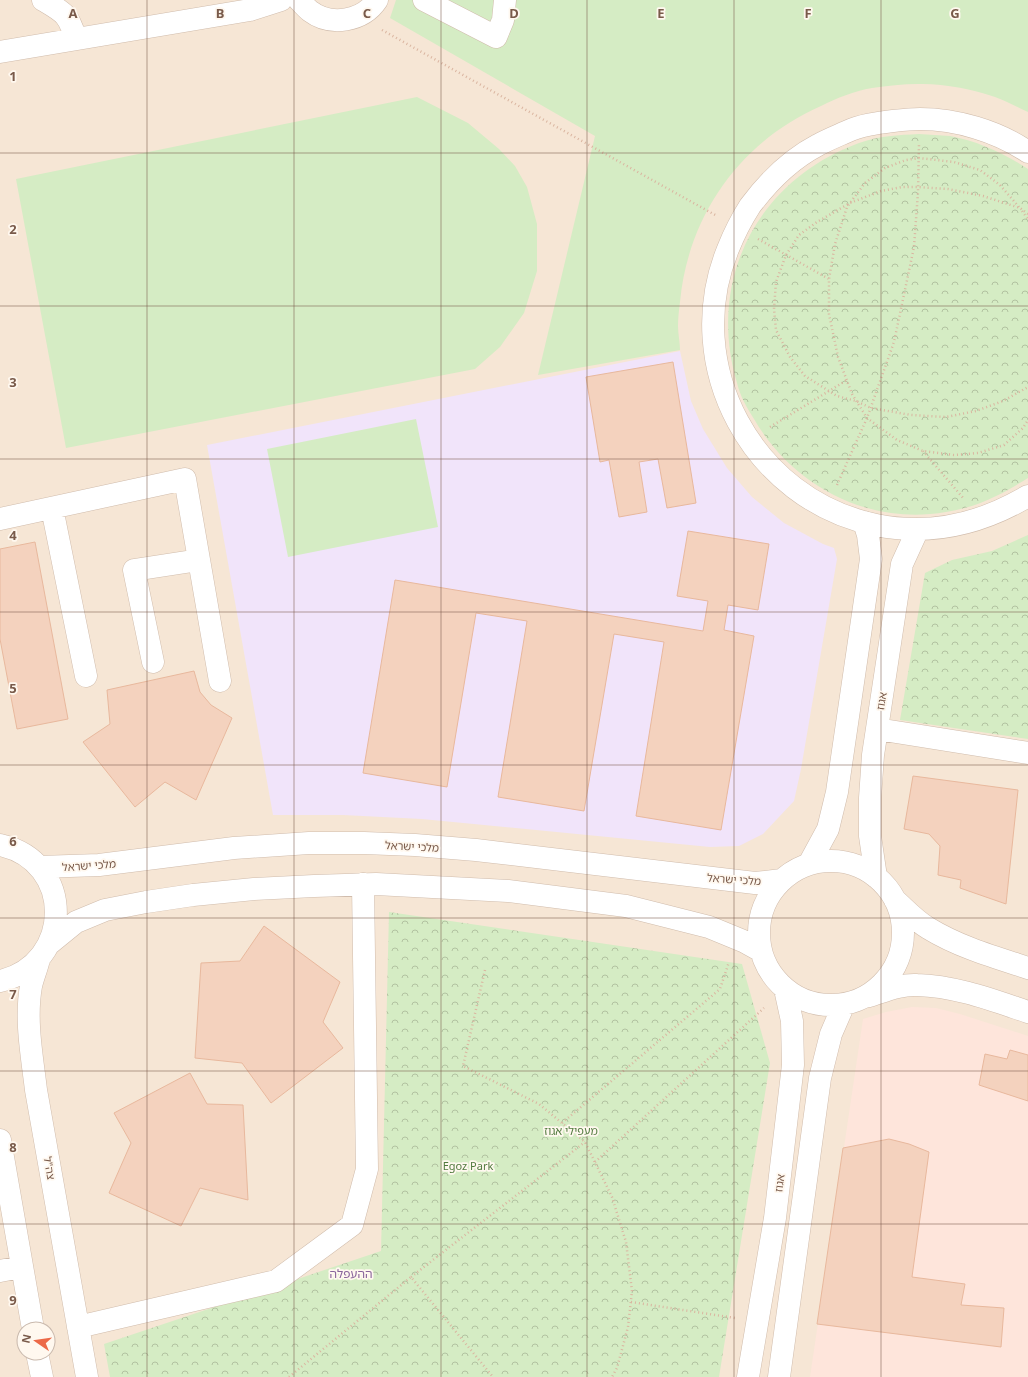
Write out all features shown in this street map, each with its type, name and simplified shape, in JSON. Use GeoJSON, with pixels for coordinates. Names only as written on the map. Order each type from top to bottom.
{"type":"FeatureCollection","features":[{"type":"Feature","properties":{"kind":"street"},"geometry":{"type":"LineString","coordinates":[[43,0],[64,13],[71,24],[76,39]]}},
{"type":"Feature","properties":{"kind":"street"},"geometry":{"type":"LineString","coordinates":[[0,52],[250,10],[281,0]]}},
{"type":"Feature","properties":{"kind":"street"},"geometry":{"type":"LineString","coordinates":[[299,0],[311,11],[326,19],[342,20],[358,16],[373,7],[377,0]]}},
{"type":"Feature","properties":{"kind":"street"},"geometry":{"type":"LineString","coordinates":[[434,2],[496,37],[503,20],[504,0]]}},
{"type":"Feature","properties":{"kind":"street"},"geometry":{"type":"LineString","coordinates":[[1028,152],[1022,147],[983,129],[953,122],[919,119],[878,123],[855,128],[818,145],[796,158],[774,178],[750,206],[737,228],[721,269],[716,289],[713,326],[716,362],[724,390],[733,414],[754,448],[775,472],[802,494],[827,508],[864,522],[890,528],[918,529],[947,527],[982,518],[1009,507],[1028,496]]}},
{"type":"Feature","properties":{"kind":"street"},"geometry":{"type":"LineString","coordinates":[[0,519],[185,479],[220,681]]}},
{"type":"Feature","properties":{"kind":"street"},"geometry":{"type":"LineString","coordinates":[[52,508],[86,676]]}},
{"type":"Feature","properties":{"kind":"street"},"geometry":{"type":"LineString","coordinates":[[809,864],[828,829],[837,792],[871,559],[868,536],[864,522]]}},
{"type":"Feature","properties":{"kind":"street","name":"אגוז"},"geometry":{"type":"LineString","coordinates":[[876,877],[870,836],[870,798],[877,729],[902,564],[918,529]]}},
{"type":"Feature","properties":{"kind":"street"},"geometry":{"type":"LineString","coordinates":[[152,662],[134,570],[199,560]]}},
{"type":"Feature","properties":{"kind":"street"},"geometry":{"type":"LineString","coordinates":[[877,729],[1028,753]]}},
{"type":"Feature","properties":{"kind":"street"},"geometry":{"type":"LineString","coordinates":[[0,830],[6,846]]}},
{"type":"Feature","properties":{"kind":"street","name":"מלכי ישראל"},"geometry":{"type":"LineString","coordinates":[[40,868],[99,865],[234,848],[309,843],[364,843],[476,850],[755,883],[782,880]]}},
{"type":"Feature","properties":{"kind":"street","name":"צה\"ל"},"geometry":{"type":"LineString","coordinates":[[6,846],[27,856],[40,868],[49,881],[55,896],[57,912],[54,929],[31,986],[29,1017],[30,1046],[36,1090],[87,1377]]}},
{"type":"Feature","properties":{"kind":"street"},"geometry":{"type":"LineString","coordinates":[[1028,968],[987,955],[954,942],[927,928],[895,900],[887,888],[876,877],[861,868],[844,862],[826,861],[809,864],[794,871],[782,880],[770,895],[762,912],[759,932],[761,951],[766,965],[774,978],[785,989],[812,1003],[828,1005],[852,1001],[894,988],[917,985],[946,988],[972,994],[1028,1012]]}},
{"type":"Feature","properties":{"kind":"street"},"geometry":{"type":"LineString","coordinates":[[0,981],[15,977],[28,969],[76,922],[104,910],[193,895],[254,889],[363,884],[508,891],[626,906],[709,928],[744,941],[761,951]]}},
{"type":"Feature","properties":{"kind":"street"},"geometry":{"type":"LineString","coordinates":[[78,1326],[276,1281],[352,1225],[367,1169],[363,884]]}},
{"type":"Feature","properties":{"kind":"street"},"geometry":{"type":"LineString","coordinates":[[782,1375],[820,1078],[832,1034],[852,1001],[877,988],[890,974],[898,957],[902,938],[901,919],[895,900]]}},
{"type":"Feature","properties":{"kind":"street","name":"אגוז"},"geometry":{"type":"LineString","coordinates":[[748,1377],[775,1218],[793,1065],[792,1021],[785,989]]}},
{"type":"Feature","properties":{"kind":"street"},"geometry":{"type":"LineString","coordinates":[[0,1140],[31,1321]]}},
{"type":"Feature","properties":{"kind":"street"},"geometry":{"type":"LineString","coordinates":[[0,1271],[21,1267]]}},
{"type":"Feature","properties":{"kind":"street"},"geometry":{"type":"LineString","coordinates":[[39,1361],[42,1377]]}},
{"type":"Feature","properties":{"kind":"path"},"geometry":{"type":"LineString","coordinates":[[358,16],[829,279]]}},
{"type":"Feature","properties":{"kind":"path"},"geometry":{"type":"LineString","coordinates":[[827,508],[867,418],[894,342],[914,247],[918,187],[919,119]]}},
{"type":"Feature","properties":{"kind":"path"},"geometry":{"type":"LineString","coordinates":[[1028,218],[1000,185],[980,170],[954,162],[919,158],[906,160],[885,168],[866,183],[847,207],[835,244],[829,279],[829,314],[838,357],[846,380],[852,394],[867,418],[896,440],[923,451],[954,455],[978,453],[1004,445],[1023,428],[1028,420]]}},
{"type":"Feature","properties":{"kind":"path"},"geometry":{"type":"LineString","coordinates":[[1028,214],[1020,208],[982,196],[948,189],[902,187],[881,191],[850,203],[816,222],[800,235],[786,255],[776,282],[774,309],[776,330],[790,357],[805,376],[837,396],[856,401],[870,408],[911,415],[946,417],[976,411],[1003,401],[1028,387]]}},
{"type":"Feature","properties":{"kind":"path"},"geometry":{"type":"LineString","coordinates":[[749,439],[846,380]]}},
{"type":"Feature","properties":{"kind":"path"},"geometry":{"type":"LineString","coordinates":[[923,451],[982,518]]}},
{"type":"Feature","properties":{"kind":"path"},"geometry":{"type":"LineString","coordinates":[[562,1123],[720,989],[731,956]]}},
{"type":"Feature","properties":{"kind":"path"},"geometry":{"type":"LineString","coordinates":[[485,970],[463,1066],[539,1104],[585,1142],[612,1197],[626,1242],[632,1291],[628,1327],[617,1368],[612,1377]]}},
{"type":"Feature","properties":{"kind":"path"},"geometry":{"type":"LineString","coordinates":[[595,1162],[764,1008]]}},
{"type":"Feature","properties":{"kind":"path"},"geometry":{"type":"LineString","coordinates":[[289,1377],[411,1277],[585,1142]]}},
{"type":"Feature","properties":{"kind":"path"},"geometry":{"type":"LineString","coordinates":[[411,1277],[493,1377]]}},
{"type":"Feature","properties":{"kind":"path"},"geometry":{"type":"LineString","coordinates":[[631,1302],[757,1322]]}},
{"type":"Feature","properties":{"kind":"shaded area"},"geometry":{"type":"Polygon","coordinates":[[[0,0],[1028,0],[1028,1377],[0,1377],[0,0]]]}},
{"type":"Feature","properties":{"kind":"shaded area"},"geometry":{"type":"Polygon","coordinates":[[[680,351],[691,401],[703,429],[727,468],[752,497],[784,523],[823,544],[834,548],[837,559],[801,769],[794,801],[763,834],[739,846],[710,847],[422,819],[343,815],[273,815],[207,445],[680,351]]]}},
{"type":"Feature","properties":{"kind":"shaded area"},"geometry":{"type":"Polygon","coordinates":[[[912,1007],[936,1008],[960,1014],[1028,1036],[1028,1377],[810,1377],[863,1019],[886,1012],[912,1007]]]}},
{"type":"Feature","properties":{"kind":"green space"},"geometry":{"type":"Polygon","coordinates":[[[396,0],[1028,0],[1028,112],[977,91],[957,87],[912,84],[865,89],[852,93],[827,103],[792,121],[766,139],[743,160],[724,184],[707,211],[694,240],[685,270],[678,320],[680,350],[538,375],[595,136],[390,18],[396,0]]]}},
{"type":"Feature","properties":{"kind":"green space"},"geometry":{"type":"Polygon","coordinates":[[[417,97],[468,123],[499,149],[515,166],[527,187],[537,224],[537,271],[524,313],[500,347],[475,369],[66,448],[16,179],[417,97]]]}},
{"type":"Feature","properties":{"kind":"green space"},"geometry":{"type":"Polygon","coordinates":[[[919,134],[950,136],[971,141],[1001,153],[1028,169],[1028,478],[1008,490],[978,504],[946,512],[917,515],[888,513],[861,506],[835,496],[811,481],[789,463],[770,443],[749,411],[738,388],[729,344],[729,307],[735,271],[748,238],[768,208],[793,181],[823,160],[859,143],[881,137],[919,134]]]}},
{"type":"Feature","properties":{"kind":"green space"},"geometry":{"type":"Polygon","coordinates":[[[416,419],[438,527],[288,557],[267,449],[416,419]]]}},
{"type":"Feature","properties":{"kind":"green space"},"geometry":{"type":"Polygon","coordinates":[[[1028,535],[1028,739],[900,720],[925,573],[952,560],[992,551],[1028,535]]]}},
{"type":"Feature","properties":{"kind":"green space","name":"מעפילי אגוז"},"geometry":{"type":"Polygon","coordinates":[[[389,912],[742,964],[770,1063],[719,1377],[110,1377],[104,1344],[381,1251],[389,912]]]}},
{"type":"Feature","properties":{"kind":"building"},"geometry":{"type":"Polygon","coordinates":[[[673,362],[696,503],[667,508],[658,459],[639,462],[647,512],[619,517],[609,460],[600,462],[586,377],[673,362]]]}},
{"type":"Feature","properties":{"kind":"building"},"geometry":{"type":"Polygon","coordinates":[[[688,531],[769,544],[758,610],[728,605],[724,630],[754,636],[721,830],[636,816],[664,642],[614,634],[584,811],[498,797],[527,621],[476,613],[447,787],[363,773],[395,580],[703,631],[708,601],[677,596],[688,531]]]}},
{"type":"Feature","properties":{"kind":"building"},"geometry":{"type":"Polygon","coordinates":[[[35,542],[68,719],[17,729],[0,639],[0,549],[35,542]]]}},
{"type":"Feature","properties":{"kind":"building"},"geometry":{"type":"Polygon","coordinates":[[[194,671],[200,692],[211,705],[232,718],[196,800],[165,782],[135,807],[83,742],[110,724],[107,690],[194,671]]]}},
{"type":"Feature","properties":{"kind":"building"},"geometry":{"type":"Polygon","coordinates":[[[913,776],[1018,790],[1006,904],[960,888],[961,880],[938,875],[940,846],[929,834],[904,829],[913,776]]]}},
{"type":"Feature","properties":{"kind":"building"},"geometry":{"type":"Polygon","coordinates":[[[264,926],[340,982],[323,1022],[343,1048],[271,1103],[242,1063],[195,1058],[201,963],[240,961],[264,926]]]}},
{"type":"Feature","properties":{"kind":"building"},"geometry":{"type":"Polygon","coordinates":[[[1010,1050],[1028,1055],[1028,1101],[979,1085],[985,1054],[1007,1059],[1010,1050]]]}},
{"type":"Feature","properties":{"kind":"building"},"geometry":{"type":"Polygon","coordinates":[[[190,1073],[207,1104],[243,1105],[248,1200],[200,1188],[181,1226],[109,1193],[131,1143],[114,1113],[190,1073]]]}},
{"type":"Feature","properties":{"kind":"building"},"geometry":{"type":"Polygon","coordinates":[[[889,1139],[909,1144],[929,1152],[912,1277],[965,1284],[961,1305],[1004,1308],[1001,1347],[817,1324],[843,1148],[889,1139]]]}},
{"type":"Feature","properties":{"kind":"district","name":"ההעפלה"},"geometry":{"type":"Point","coordinates":[351,1273]}},
{"type":"Feature","properties":{"kind":"park label","name":"Egoz Park"},"geometry":{"type":"Point","coordinates":[468,1165]}}]}
